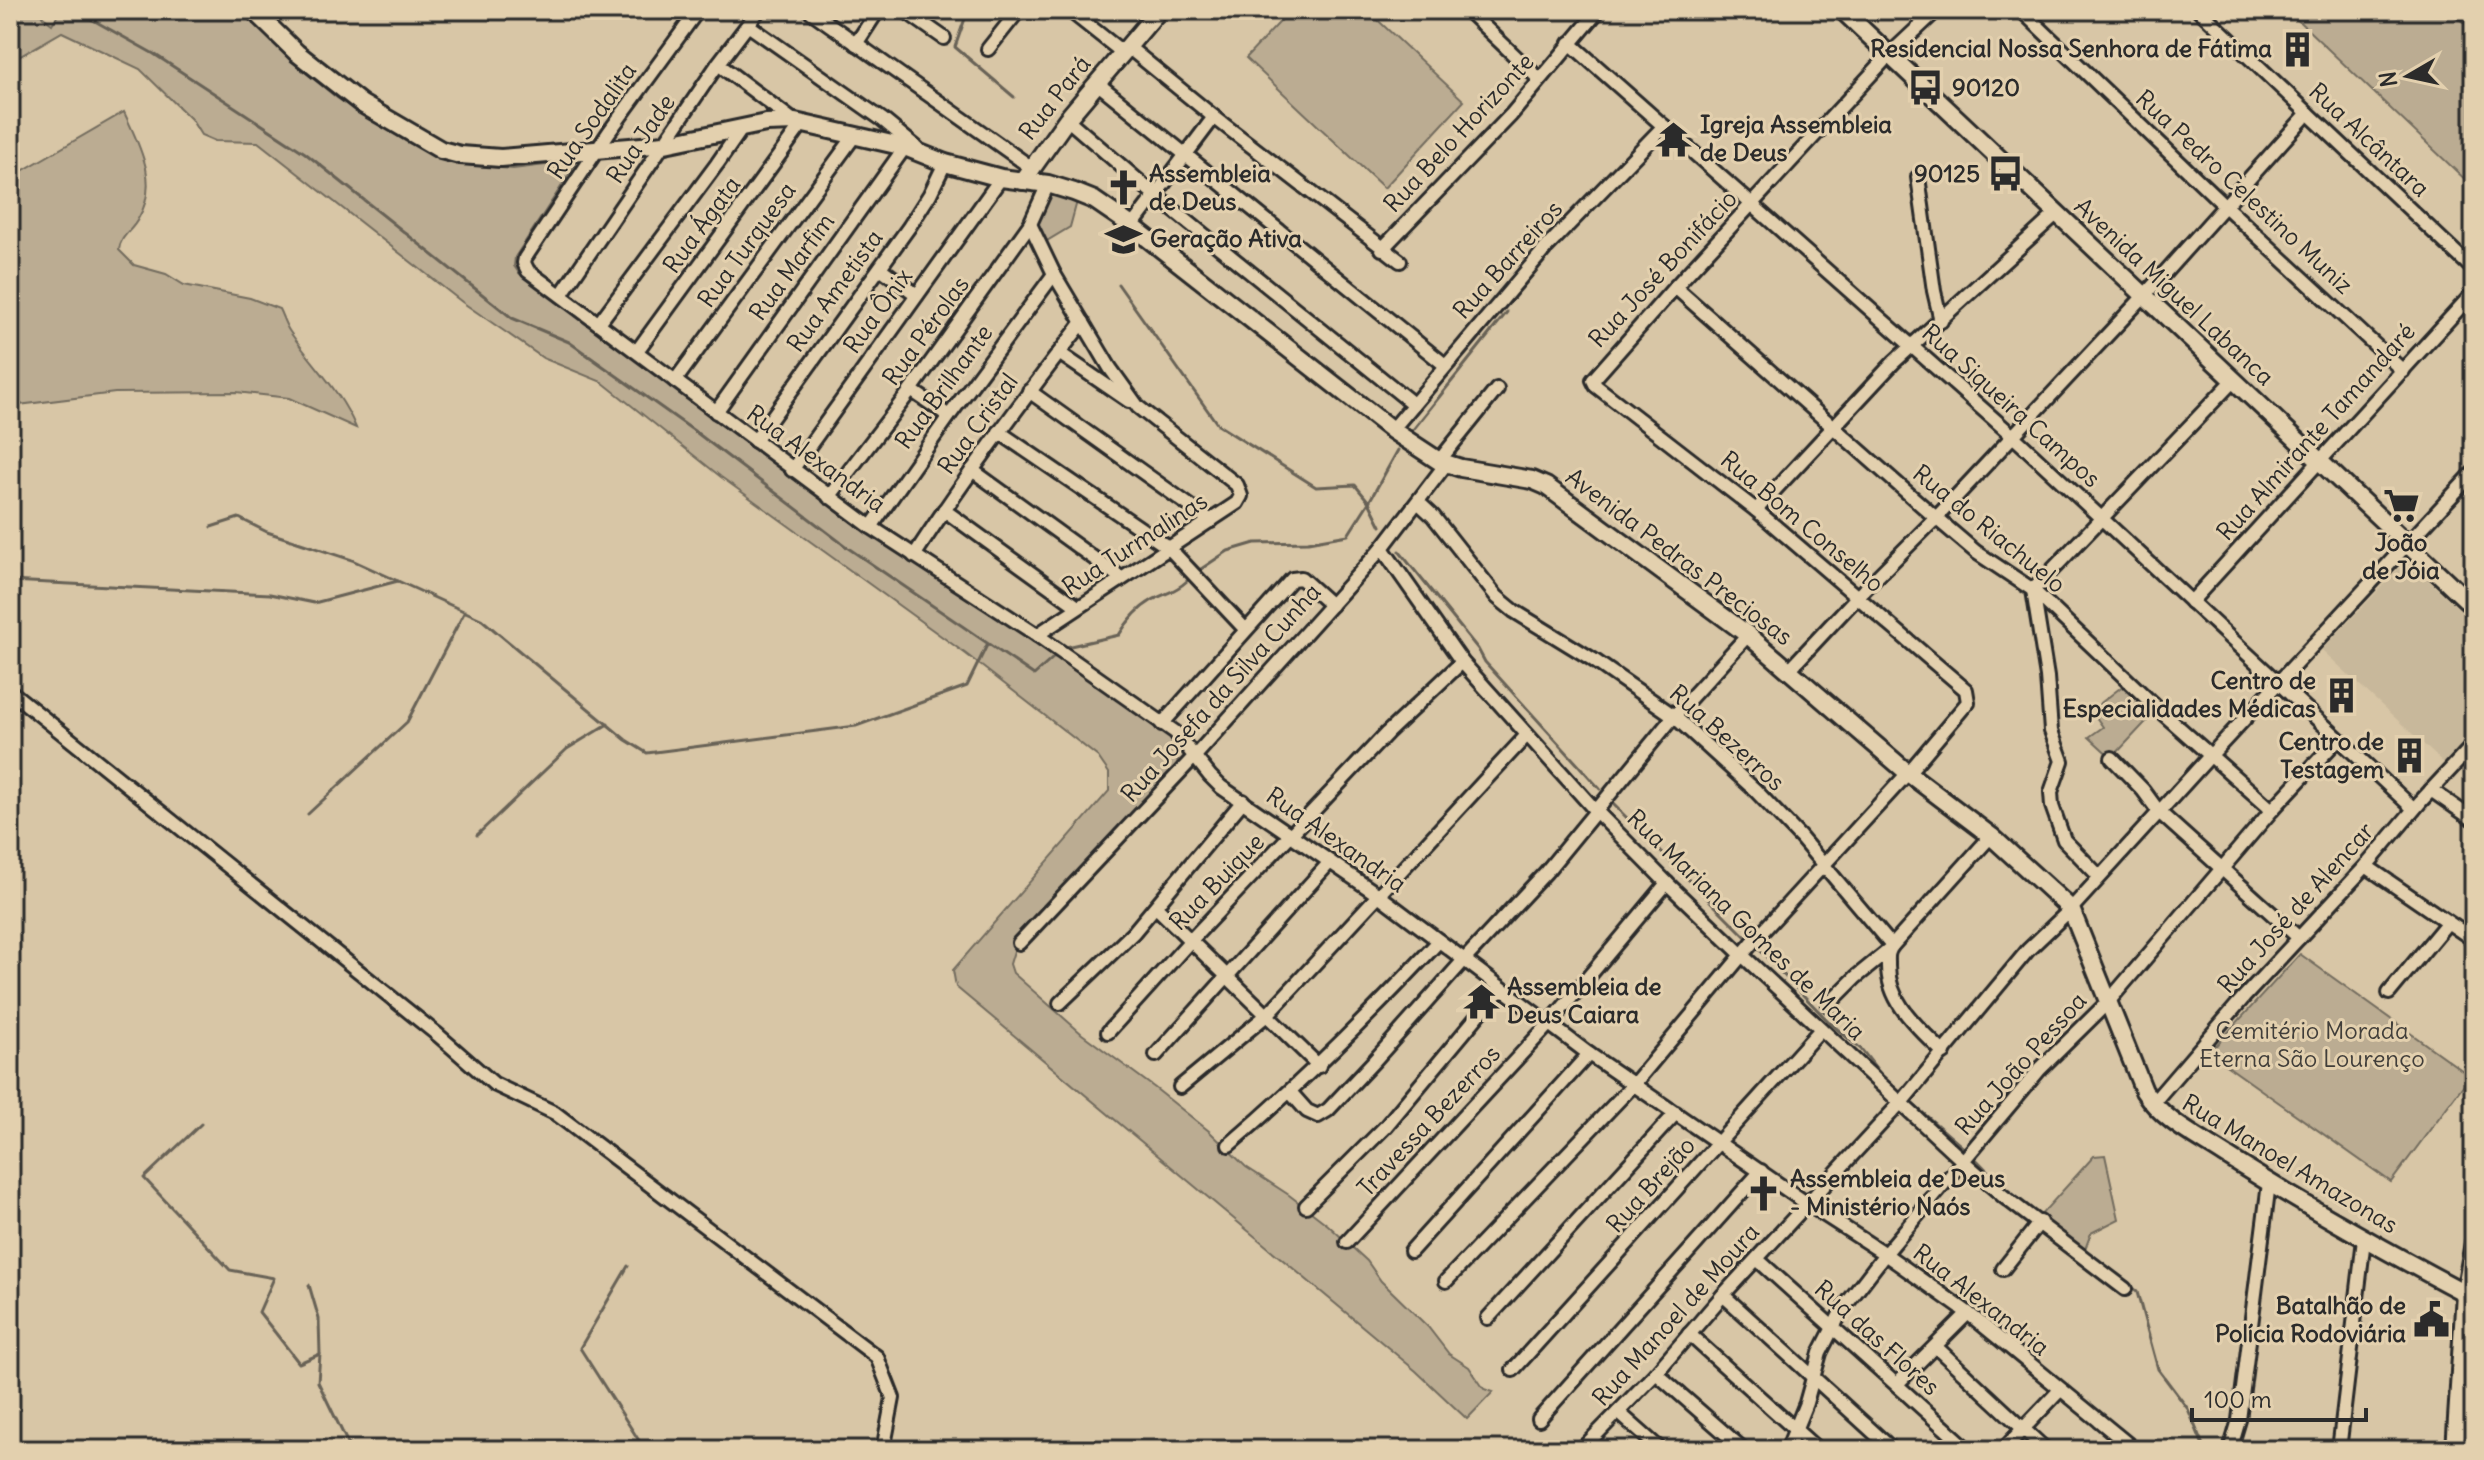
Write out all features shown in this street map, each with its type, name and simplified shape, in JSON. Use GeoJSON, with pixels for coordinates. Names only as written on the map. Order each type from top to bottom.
{"type":"FeatureCollection","features":[{"type":"Feature","properties":{"kind":"main road","name":"Avenida Pedras Preciosas"},"geometry":{"type":"LineString","coordinates":[[253,10],[297,53],[362,104],[441,150],[479,158],[501,158],[665,144],[766,123],[799,123],[905,147],[945,163],[1001,178],[1028,174],[1094,200],[1132,226],[1392,430],[1443,462],[1532,480],[1546,486],[1748,635],[1908,773],[1991,836],[2071,909]]}},
{"type":"Feature","properties":{"kind":"main road","name":"Rua Pará"},"geometry":{"type":"LineString","coordinates":[[1028,174],[1067,119],[1158,10]]}},
{"type":"Feature","properties":{"kind":"main road","name":"Avenida Miguel Labanca"},"geometry":{"type":"LineString","coordinates":[[1842,10],[2474,607]]}},
{"type":"Feature","properties":{"kind":"main road","name":"Rua Manoel Amazonas"},"geometry":{"type":"LineString","coordinates":[[2071,909],[2144,1091],[2160,1113],[2364,1239],[2470,1295]]}},
{"type":"Feature","properties":{"kind":"main road"},"geometry":{"type":"LineString","coordinates":[[2455,1450],[2474,1243]]}},
{"type":"Feature","properties":{"kind":"street","name":"Rua Sodalita"},"geometry":{"type":"LineString","coordinates":[[525,258],[698,10]]}},
{"type":"Feature","properties":{"kind":"street","name":"Rua Jade"},"geometry":{"type":"LineString","coordinates":[[561,295],[718,64],[759,10]]}},
{"type":"Feature","properties":{"kind":"street"},"geometry":{"type":"LineString","coordinates":[[809,10],[1028,174]]}},
{"type":"Feature","properties":{"kind":"street"},"geometry":{"type":"LineString","coordinates":[[856,44],[878,10]]}},
{"type":"Feature","properties":{"kind":"street"},"geometry":{"type":"LineString","coordinates":[[904,10],[944,38]]}},
{"type":"Feature","properties":{"kind":"street"},"geometry":{"type":"LineString","coordinates":[[988,49],[1019,10]]}},
{"type":"Feature","properties":{"kind":"street"},"geometry":{"type":"LineString","coordinates":[[1069,10],[1400,261]]}},
{"type":"Feature","properties":{"kind":"street"},"geometry":{"type":"LineString","coordinates":[[1467,10],[1539,79]]}},
{"type":"Feature","properties":{"kind":"street","name":"Rua José Bonifácio"},"geometry":{"type":"LineString","coordinates":[[1596,386],[1594,376],[1889,55],[1937,10]]}},
{"type":"Feature","properties":{"kind":"street","name":"Rua Pedro Celestino Muniz"},"geometry":{"type":"LineString","coordinates":[[2021,10],[2403,371]]}},
{"type":"Feature","properties":{"kind":"street","name":"Rua Alcântara"},"geometry":{"type":"LineString","coordinates":[[2199,10],[2474,270]]}},
{"type":"Feature","properties":{"kind":"street","name":"Rua Belo Horizonte"},"geometry":{"type":"LineString","coordinates":[[1382,249],[1511,115],[1597,11]]}},
{"type":"Feature","properties":{"kind":"street"},"geometry":{"type":"LineString","coordinates":[[748,25],[883,120],[926,155]]}},
{"type":"Feature","properties":{"kind":"street","name":"Rua Siqueira Campos"},"geometry":{"type":"LineString","coordinates":[[1570,43],[2013,436],[2414,809]]}},
{"type":"Feature","properties":{"kind":"street"},"geometry":{"type":"LineString","coordinates":[[718,64],[799,123]]}},
{"type":"Feature","properties":{"kind":"street"},"geometry":{"type":"LineString","coordinates":[[1097,83],[1445,365]]}},
{"type":"Feature","properties":{"kind":"street"},"geometry":{"type":"LineString","coordinates":[[1788,671],[2143,297],[2308,113]]}},
{"type":"Feature","properties":{"kind":"street"},"geometry":{"type":"LineString","coordinates":[[1132,226],[1214,117]]}},
{"type":"Feature","properties":{"kind":"street"},"geometry":{"type":"LineString","coordinates":[[1067,119],[1156,196],[1413,404]]}},
{"type":"Feature","properties":{"kind":"street","name":"Rua Ágata"},"geometry":{"type":"LineString","coordinates":[[637,351],[799,123]]}},
{"type":"Feature","properties":{"kind":"street","name":"Rua Barreiros"},"geometry":{"type":"LineString","coordinates":[[1392,430],[1545,249],[1664,126]]}},
{"type":"Feature","properties":{"kind":"street"},"geometry":{"type":"LineString","coordinates":[[599,323],[742,128]]}},
{"type":"Feature","properties":{"kind":"street","name":"Rua Turquesa"},"geometry":{"type":"LineString","coordinates":[[675,381],[855,135]]}},
{"type":"Feature","properties":{"kind":"street","name":"Rua Marfim"},"geometry":{"type":"LineString","coordinates":[[716,412],[905,147]]}},
{"type":"Feature","properties":{"kind":"street","name":"Rua Ametista"},"geometry":{"type":"LineString","coordinates":[[755,441],[880,268],[930,194],[945,163]]}},
{"type":"Feature","properties":{"kind":"street"},"geometry":{"type":"LineString","coordinates":[[1918,177],[1941,321]]}},
{"type":"Feature","properties":{"kind":"street","name":"Rua Ônix"},"geometry":{"type":"LineString","coordinates":[[792,470],[1001,178]]}},
{"type":"Feature","properties":{"kind":"street","name":"Rua Pérolas"},"geometry":{"type":"LineString","coordinates":[[829,497],[911,390],[1030,224],[1048,184]]}},
{"type":"Feature","properties":{"kind":"street"},"geometry":{"type":"LineString","coordinates":[[1756,510],[1894,362],[2056,214]]}},
{"type":"Feature","properties":{"kind":"street","name":"Rua Turmalinas"},"geometry":{"type":"LineString","coordinates":[[1030,224],[1054,274],[1110,368],[1138,407],[1240,490],[1240,500],[1211,521],[1037,635]]}},
{"type":"Feature","properties":{"kind":"street","name":"Rua Alexandria"},"geometry":{"type":"LineString","coordinates":[[525,258],[528,271],[792,470],[871,527],[1037,635],[1175,732],[1210,776],[1243,801],[1377,894],[1589,1054],[1968,1313],[2135,1450]]}},
{"type":"Feature","properties":{"kind":"street"},"geometry":{"type":"LineString","coordinates":[[880,268],[917,295]]}},
{"type":"Feature","properties":{"kind":"street","name":"Rua Brilhante"},"geometry":{"type":"LineString","coordinates":[[871,527],[1054,274]]}},
{"type":"Feature","properties":{"kind":"street","name":"Rua do Riachuelo"},"geometry":{"type":"LineString","coordinates":[[1675,287],[1976,552],[2033,590],[2272,810]]}},
{"type":"Feature","properties":{"kind":"street","name":"Rua Almirante Tamandaré"},"geometry":{"type":"LineString","coordinates":[[2191,602],[2474,292]]}},
{"type":"Feature","properties":{"kind":"street","name":"Rua Cristal"},"geometry":{"type":"LineString","coordinates":[[914,556],[999,432],[1083,322]]}},
{"type":"Feature","properties":{"kind":"street"},"geometry":{"type":"LineString","coordinates":[[1059,353],[1138,407]]}},
{"type":"Feature","properties":{"kind":"street"},"geometry":{"type":"LineString","coordinates":[[2099,876],[2064,840],[2054,814],[2051,792],[2062,761],[2051,731],[2047,677],[2033,590],[2233,381]]}},
{"type":"Feature","properties":{"kind":"street","name":"Rua Bom Conselho"},"geometry":{"type":"LineString","coordinates":[[1596,386],[1756,510],[1966,690],[1968,702],[1908,773]]}},
{"type":"Feature","properties":{"kind":"street","name":"Rua Josefa da Silva Cunha"},"geometry":{"type":"LineString","coordinates":[[1019,943],[1195,756],[1382,548],[1497,389]]}},
{"type":"Feature","properties":{"kind":"street"},"geometry":{"type":"LineString","coordinates":[[911,390],[949,416]]}},
{"type":"Feature","properties":{"kind":"street"},"geometry":{"type":"LineString","coordinates":[[1029,391],[1211,521]]}},
{"type":"Feature","properties":{"kind":"street"},"geometry":{"type":"LineString","coordinates":[[999,432],[1169,548],[1245,629]]}},
{"type":"Feature","properties":{"kind":"street"},"geometry":{"type":"LineString","coordinates":[[972,470],[1121,578]]}},
{"type":"Feature","properties":{"kind":"street","name":"Rua Manoel de Moura"},"geometry":{"type":"LineString","coordinates":[[1581,1450],[1656,1373],[1806,1203],[1915,1087],[2028,950],[2071,909],[2474,472]]}},
{"type":"Feature","properties":{"kind":"street","name":"Rua Bezerros"},"geometry":{"type":"LineString","coordinates":[[1418,502],[1433,516],[1488,587],[1514,611],[1592,659],[1674,716],[1755,790],[1823,864],[1890,948]]}},
{"type":"Feature","properties":{"kind":"street"},"geometry":{"type":"LineString","coordinates":[[944,510],[1078,607]]}},
{"type":"Feature","properties":{"kind":"street","name":"Rua Mariana Gomes de Maria"},"geometry":{"type":"LineString","coordinates":[[1382,548],[1462,662],[1595,810],[1667,883],[2003,1196],[2125,1289]]}},
{"type":"Feature","properties":{"kind":"street"},"geometry":{"type":"LineString","coordinates":[[1162,724],[1295,577],[1301,578],[1331,605]]}},
{"type":"Feature","properties":{"kind":"street"},"geometry":{"type":"LineString","coordinates":[[1291,1093],[1307,1111],[1318,1116],[1328,1110],[1546,872],[1674,716],[1748,635]]}},
{"type":"Feature","properties":{"kind":"street","name":"Rua Buique"},"geometry":{"type":"LineString","coordinates":[[1108,1032],[1409,710],[1462,662]]}},
{"type":"Feature","properties":{"kind":"street"},"geometry":{"type":"LineString","coordinates":[[10,691],[438,1035],[494,1084],[555,1113],[877,1357],[893,1398],[883,1450]]}},
{"type":"Feature","properties":{"kind":"street"},"geometry":{"type":"LineString","coordinates":[[1180,1087],[1268,1014],[1527,735]]}},
{"type":"Feature","properties":{"kind":"street","name":"Rua João Pessoa"},"geometry":{"type":"LineString","coordinates":[[1787,1450],[1812,1385],[1820,1353],[1832,1329],[1842,1310],[1885,1254],[2040,1069],[2108,1002],[2221,868],[2338,739]]}},
{"type":"Feature","properties":{"kind":"street","name":"Rua José de Alencar"},"geometry":{"type":"LineString","coordinates":[[2152,1104],[2244,997],[2474,744]]}},
{"type":"Feature","properties":{"kind":"street"},"geometry":{"type":"LineString","coordinates":[[2112,758],[2159,812],[2299,938]]}},
{"type":"Feature","properties":{"kind":"street"},"geometry":{"type":"LineString","coordinates":[[1446,1281],[1634,1084],[1742,955],[1908,773]]}},
{"type":"Feature","properties":{"kind":"street"},"geometry":{"type":"LineString","coordinates":[[2431,790],[2474,820]]}},
{"type":"Feature","properties":{"kind":"street"},"geometry":{"type":"LineString","coordinates":[[1060,1003],[1133,933],[1243,801]]}},
{"type":"Feature","properties":{"kind":"street"},"geometry":{"type":"LineString","coordinates":[[1828,1005],[1890,948],[1991,836]]}},
{"type":"Feature","properties":{"kind":"street"},"geometry":{"type":"LineString","coordinates":[[1156,1055],[1330,862]]}},
{"type":"Feature","properties":{"kind":"street"},"geometry":{"type":"LineString","coordinates":[[2366,866],[2474,940]]}},
{"type":"Feature","properties":{"kind":"street","name":"Travessa Bezerros"},"geometry":{"type":"LineString","coordinates":[[1347,1242],[1550,1023],[1667,883]]}},
{"type":"Feature","properties":{"kind":"street"},"geometry":{"type":"LineString","coordinates":[[1156,907],[1319,1066]]}},
{"type":"Feature","properties":{"kind":"street"},"geometry":{"type":"LineString","coordinates":[[2389,993],[2447,923]]}},
{"type":"Feature","properties":{"kind":"street"},"geometry":{"type":"LineString","coordinates":[[1229,1145],[1319,1066],[1439,941]]}},
{"type":"Feature","properties":{"kind":"street"},"geometry":{"type":"LineString","coordinates":[[1890,948],[1888,971],[1891,990],[1898,1005],[1944,1053]]}},
{"type":"Feature","properties":{"kind":"street"},"geometry":{"type":"LineString","coordinates":[[1306,1206],[1420,1088],[1501,988]]}},
{"type":"Feature","properties":{"kind":"street","name":"Rua Brejão"},"geometry":{"type":"LineString","coordinates":[[1513,1370],[1821,1029]]}},
{"type":"Feature","properties":{"kind":"street"},"geometry":{"type":"LineString","coordinates":[[1411,1251],[1589,1054]]}},
{"type":"Feature","properties":{"kind":"street"},"geometry":{"type":"LineString","coordinates":[[1488,1318],[1676,1113]]}},
{"type":"Feature","properties":{"kind":"street"},"geometry":{"type":"LineString","coordinates":[[1539,1419],[1761,1171]]}},
{"type":"Feature","properties":{"kind":"street"},"geometry":{"type":"LineString","coordinates":[[2230,1450],[2239,1420],[2269,1183]]}},
{"type":"Feature","properties":{"kind":"street"},"geometry":{"type":"LineString","coordinates":[[2003,1269],[2040,1222]]}},
{"type":"Feature","properties":{"kind":"street"},"geometry":{"type":"LineString","coordinates":[[2339,1450],[2364,1239]]}},
{"type":"Feature","properties":{"kind":"street","name":"Rua das Flores"},"geometry":{"type":"LineString","coordinates":[[1757,1259],[1969,1450]]}},
{"type":"Feature","properties":{"kind":"street"},"geometry":{"type":"LineString","coordinates":[[1723,1295],[1893,1450]]}},
{"type":"Feature","properties":{"kind":"street"},"geometry":{"type":"LineString","coordinates":[[1897,1384],[1968,1313]]}},
{"type":"Feature","properties":{"kind":"street"},"geometry":{"type":"LineString","coordinates":[[1689,1334],[1818,1450]]}},
{"type":"Feature","properties":{"kind":"street"},"geometry":{"type":"LineString","coordinates":[[1936,1347],[2046,1450]]}},
{"type":"Feature","properties":{"kind":"street"},"geometry":{"type":"LineString","coordinates":[[1656,1373],[1744,1450]]}},
{"type":"Feature","properties":{"kind":"street"},"geometry":{"type":"LineString","coordinates":[[2003,1450],[2060,1390]]}},
{"type":"Feature","properties":{"kind":"street"},"geometry":{"type":"LineString","coordinates":[[1618,1412],[1661,1450]]}},
{"type":"Feature","properties":{"kind":"shaded area"},"geometry":{"type":"Polygon","coordinates":[[[2405,562],[2410,563],[2474,623],[2474,737],[2447,766],[2322,650],[2405,562]]]}},
{"type":"Feature","properties":{"kind":"green space"},"geometry":{"type":"Polygon","coordinates":[[[10,10],[39,10],[52,24],[59,13],[66,10],[242,10],[289,59],[337,98],[407,142],[456,164],[513,169],[578,161],[515,257],[514,266],[519,273],[861,529],[1015,628],[1167,734],[1176,745],[1176,767],[1018,938],[1010,964],[1013,973],[1082,1034],[1209,1131],[1246,1167],[1328,1225],[1367,1261],[1381,1281],[1428,1327],[1449,1354],[1469,1367],[1484,1389],[1493,1392],[1467,1419],[1416,1371],[956,987],[953,970],[1109,791],[1109,773],[1098,757],[966,654],[721,477],[602,382],[543,358],[462,302],[258,142],[215,141],[201,135],[191,119],[140,69],[62,32],[10,62],[10,10]]]}},
{"type":"Feature","properties":{"kind":"green space"},"geometry":{"type":"Polygon","coordinates":[[[1291,10],[1367,10],[1464,101],[1384,188],[1246,58],[1291,10]]]}},
{"type":"Feature","properties":{"kind":"green space"},"geometry":{"type":"Polygon","coordinates":[[[2287,10],[2474,10],[2474,188],[2287,10]]]}},
{"type":"Feature","properties":{"kind":"green space"},"geometry":{"type":"Polygon","coordinates":[[[124,112],[145,165],[147,192],[138,219],[119,250],[134,265],[166,274],[184,285],[250,298],[279,309],[288,329],[334,390],[356,428],[289,398],[236,392],[115,393],[10,406],[10,178],[124,112]]]}},
{"type":"Feature","properties":{"kind":"green space"},"geometry":{"type":"Polygon","coordinates":[[[1048,184],[1079,194],[1070,227],[1040,245],[1030,224],[1048,184]]]}},
{"type":"Feature","properties":{"kind":"green space"},"geometry":{"type":"Polygon","coordinates":[[[2129,681],[2158,709],[2112,758],[2089,737],[2103,727],[2096,717],[2100,711],[2097,706],[2129,681]]]}},
{"type":"Feature","properties":{"kind":"green space","name":"Cemitério Morada Eterna São Lourenço"},"geometry":{"type":"Polygon","coordinates":[[[2300,954],[2470,1076],[2391,1182],[2209,1053],[2300,954]]]}},
{"type":"Feature","properties":{"kind":"green space"},"geometry":{"type":"Polygon","coordinates":[[[2105,1155],[2119,1219],[2091,1233],[2084,1252],[2038,1218],[2094,1156],[2105,1155]]]}},
{"type":"Feature","properties":{"kind":"waterway"},"geometry":{"type":"LineString","coordinates":[[75,10],[154,54],[305,153],[512,318],[569,342],[697,433],[848,548],[1034,675],[1053,658]]}},
{"type":"Feature","properties":{"kind":"waterway"},"geometry":{"type":"LineString","coordinates":[[968,10],[955,47],[1014,97]]}},
{"type":"Feature","properties":{"kind":"waterway"},"geometry":{"type":"LineString","coordinates":[[2439,10],[2460,19],[2474,35]]}},
{"type":"Feature","properties":{"kind":"waterway"},"geometry":{"type":"LineString","coordinates":[[1118,284],[1218,425],[1316,487],[1355,485],[1369,502],[1381,526]]}},
{"type":"Feature","properties":{"kind":"waterway"},"geometry":{"type":"LineString","coordinates":[[1412,431],[1507,312]]}},
{"type":"Feature","properties":{"kind":"waterway"},"geometry":{"type":"LineString","coordinates":[[1201,569],[1228,551],[1255,543],[1308,542],[1348,535],[1398,450]]}},
{"type":"Feature","properties":{"kind":"waterway"},"geometry":{"type":"LineString","coordinates":[[211,527],[239,518],[267,532],[352,560],[481,619],[626,740],[647,753],[856,726],[967,686],[987,645]]}},
{"type":"Feature","properties":{"kind":"waterway"},"geometry":{"type":"LineString","coordinates":[[1399,551],[1478,649],[1485,662],[1600,789]]}},
{"type":"Feature","properties":{"kind":"waterway"},"geometry":{"type":"LineString","coordinates":[[10,581],[270,594],[314,603],[398,581]]}},
{"type":"Feature","properties":{"kind":"waterway"},"geometry":{"type":"LineString","coordinates":[[1066,647],[1119,635],[1141,608],[1187,581]]}},
{"type":"Feature","properties":{"kind":"waterway"},"geometry":{"type":"LineString","coordinates":[[308,814],[407,722],[465,611]]}},
{"type":"Feature","properties":{"kind":"waterway"},"geometry":{"type":"LineString","coordinates":[[477,835],[567,749],[608,724]]}},
{"type":"Feature","properties":{"kind":"waterway"},"geometry":{"type":"LineString","coordinates":[[1611,802],[1745,936]]}},
{"type":"Feature","properties":{"kind":"waterway"},"geometry":{"type":"LineString","coordinates":[[1755,945],[1830,1023],[1861,1049],[1886,1081],[1903,1096]]}},
{"type":"Feature","properties":{"kind":"waterway"},"geometry":{"type":"LineString","coordinates":[[1909,1101],[1967,1151]]}},
{"type":"Feature","properties":{"kind":"waterway"},"geometry":{"type":"LineString","coordinates":[[201,1124],[144,1178],[230,1270],[274,1278],[259,1312],[299,1363],[320,1354]]}},
{"type":"Feature","properties":{"kind":"waterway"},"geometry":{"type":"LineString","coordinates":[[1973,1156],[2012,1196]]}},
{"type":"Feature","properties":{"kind":"waterway"},"geometry":{"type":"LineString","coordinates":[[628,1266],[580,1348],[645,1450]]}},
{"type":"Feature","properties":{"kind":"waterway"},"geometry":{"type":"LineString","coordinates":[[2108,1268],[2137,1292],[2158,1369],[2188,1409],[2205,1450]]}},
{"type":"Feature","properties":{"kind":"waterway"},"geometry":{"type":"LineString","coordinates":[[309,1285],[319,1319],[318,1382],[351,1450]]}},
{"type":"Feature","properties":{"kind":"waterway"},"geometry":{"type":"LineString","coordinates":[[10,1430],[26,1450]]}},
{"type":"Feature","properties":{"kind":"place","name":"Residencial Nossa Senhora de Fátima"},"geometry":{"type":"Point","coordinates":[2298,49]}},
{"type":"Feature","properties":{"kind":"place","name":"90120"},"geometry":{"type":"Point","coordinates":[1926,88]}},
{"type":"Feature","properties":{"kind":"place","name":"Igreja Assembleia de Deus"},"geometry":{"type":"Point","coordinates":[1674,139]}},
{"type":"Feature","properties":{"kind":"place","name":"90125"},"geometry":{"type":"Point","coordinates":[2006,174]}},
{"type":"Feature","properties":{"kind":"place","name":"Assembleia de Deus"},"geometry":{"type":"Point","coordinates":[1123,188]}},
{"type":"Feature","properties":{"kind":"place","name":"Geração Ativa"},"geometry":{"type":"Point","coordinates":[1124,239]}},
{"type":"Feature","properties":{"kind":"place","name":"João de Jóia"},"geometry":{"type":"Point","coordinates":[2401,506]}},
{"type":"Feature","properties":{"kind":"place","name":"Centro de Especialidades Médicas"},"geometry":{"type":"Point","coordinates":[2342,695]}},
{"type":"Feature","properties":{"kind":"place","name":"Centro de Testagem"},"geometry":{"type":"Point","coordinates":[2410,756]}},
{"type":"Feature","properties":{"kind":"place","name":"Assembleia de Deus Caiara"},"geometry":{"type":"Point","coordinates":[1481,1001]}},
{"type":"Feature","properties":{"kind":"place","name":"Assembleia de Deus - Ministério Naós"},"geometry":{"type":"Point","coordinates":[1764,1193]}},
{"type":"Feature","properties":{"kind":"place","name":"Batalhão de Polícia Rodoviária"},"geometry":{"type":"Point","coordinates":[2432,1320]}}]}
